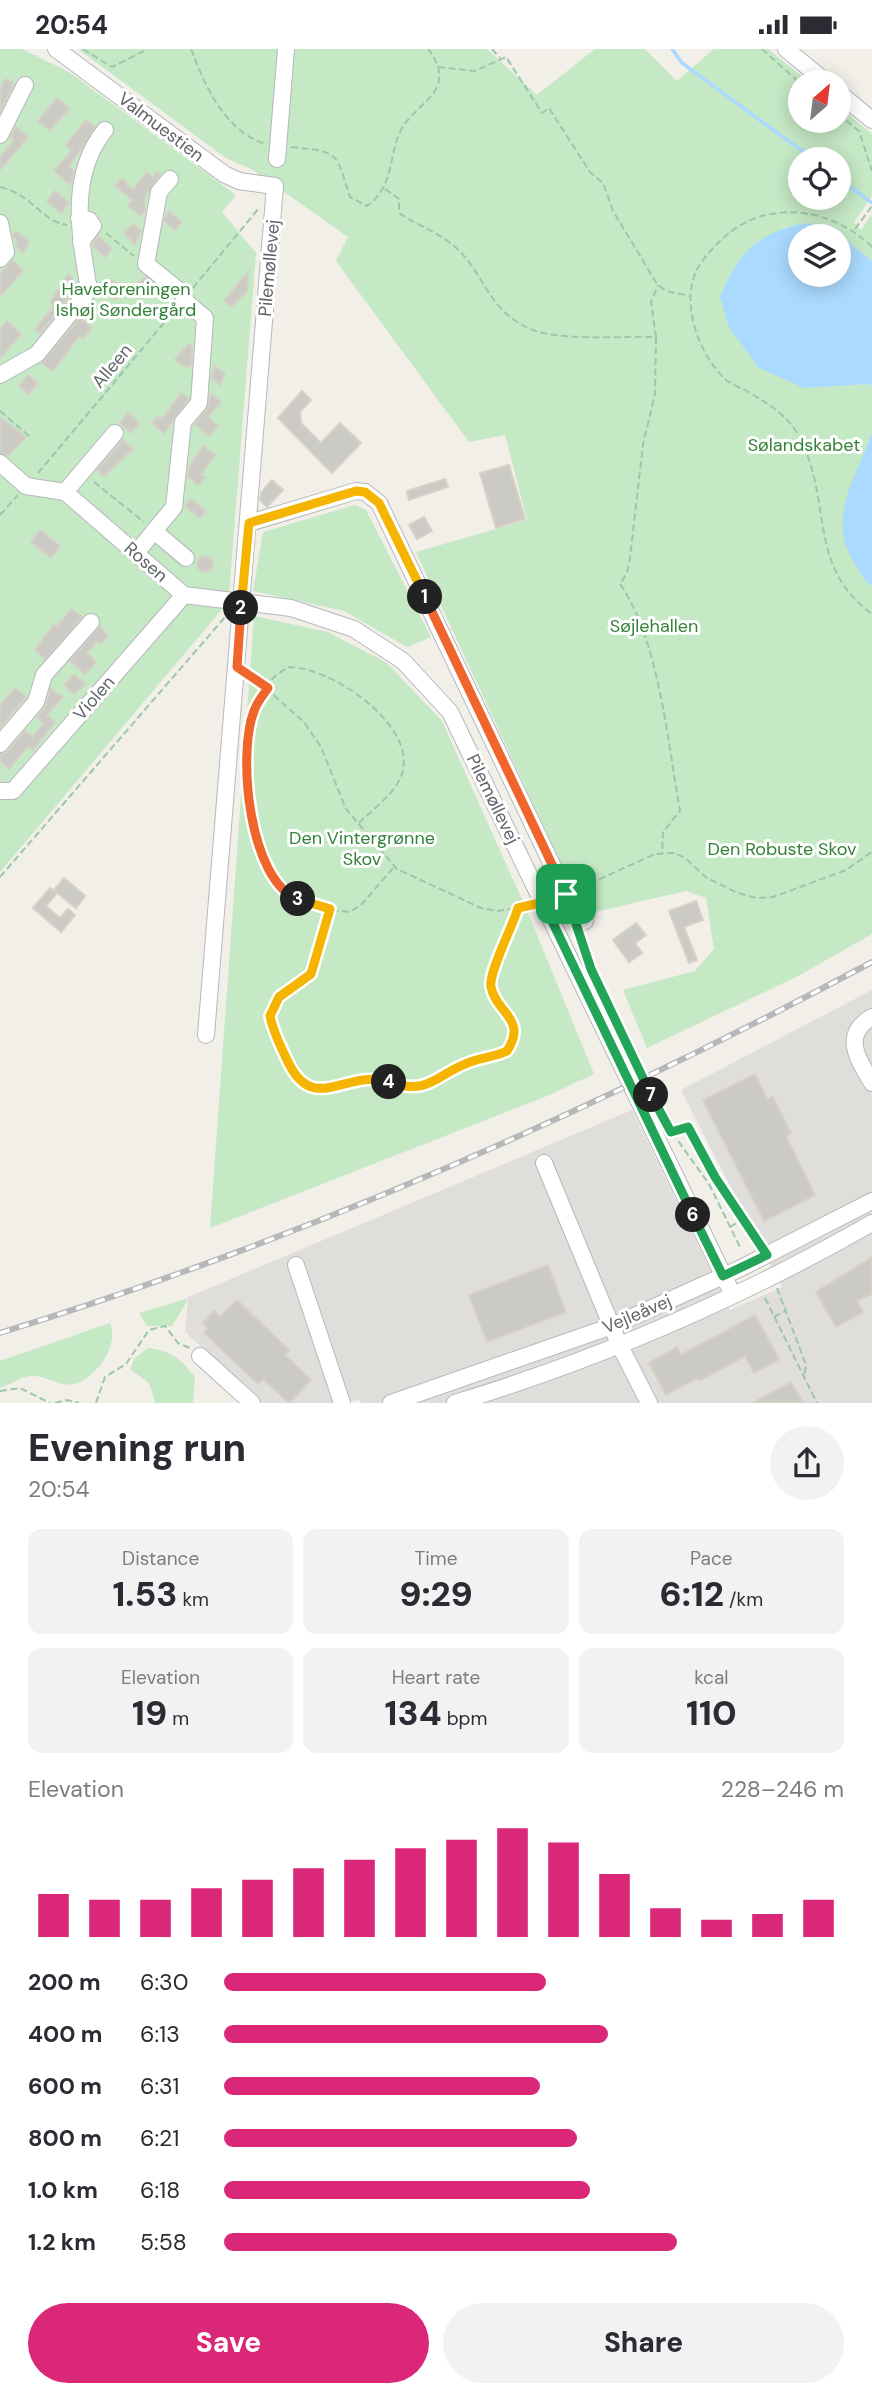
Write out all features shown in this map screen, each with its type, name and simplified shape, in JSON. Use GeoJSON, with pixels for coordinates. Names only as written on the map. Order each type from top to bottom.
{"type":"FeatureCollection","features":[{"type":"Feature","properties":{"kind":"street","name":"Valmuestien"},"geometry":{"type":"LineString","coordinates":[[56,49],[224,174],[274,194]]}},
{"type":"Feature","properties":{"kind":"street"},"geometry":{"type":"LineString","coordinates":[[277,153],[286,49]]}},
{"type":"Feature","properties":{"kind":"street"},"geometry":{"type":"LineString","coordinates":[[786,49],[811,70]]}},
{"type":"Feature","properties":{"kind":"street"},"geometry":{"type":"LineString","coordinates":[[0,135],[25,85]]}},
{"type":"Feature","properties":{"kind":"street"},"geometry":{"type":"LineString","coordinates":[[851,103],[872,120]]}},
{"type":"Feature","properties":{"kind":"street"},"geometry":{"type":"LineString","coordinates":[[0,375],[37,354],[89,290],[78,205],[90,149],[105,130]]}},
{"type":"Feature","properties":{"kind":"street"},"geometry":{"type":"LineString","coordinates":[[136,553],[174,506],[183,422],[199,403],[205,318],[146,264],[159,192],[170,179]]}},
{"type":"Feature","properties":{"kind":"street","name":"Pilemøllevej"},"geometry":{"type":"LineString","coordinates":[[206,1035],[274,194]]}},
{"type":"Feature","properties":{"kind":"street"},"geometry":{"type":"LineString","coordinates":[[0,223],[6,252],[0,259]]}},
{"type":"Feature","properties":{"kind":"street"},"geometry":{"type":"LineString","coordinates":[[0,463],[26,486],[65,492],[115,433]]}},
{"type":"Feature","properties":{"kind":"street"},"geometry":{"type":"LineString","coordinates":[[249,523],[356,491],[365,492],[379,503],[581,923]]}},
{"type":"Feature","properties":{"kind":"street","name":"Rosen"},"geometry":{"type":"LineString","coordinates":[[65,492],[184,595],[242,602]]}},
{"type":"Feature","properties":{"kind":"street"},"geometry":{"type":"LineString","coordinates":[[154,531],[186,558]]}},
{"type":"Feature","properties":{"kind":"street","name":"Violen"},"geometry":{"type":"LineString","coordinates":[[0,791],[13,791],[184,595]]}},
{"type":"Feature","properties":{"kind":"street","name":"Pilemøllevej"},"geometry":{"type":"LineString","coordinates":[[242,602],[291,608],[326,617],[354,629],[404,661],[450,712],[733,1295]]}},
{"type":"Feature","properties":{"kind":"street"},"geometry":{"type":"LineString","coordinates":[[0,744],[36,702],[44,675],[91,622]]}},
{"type":"Feature","properties":{"kind":"street"},"geometry":{"type":"LineString","coordinates":[[872,1017],[856,1031],[852,1042],[856,1057],[872,1083]]}},
{"type":"Feature","properties":{"kind":"street"},"geometry":{"type":"LineString","coordinates":[[544,1163],[619,1344],[649,1403]]}},
{"type":"Feature","properties":{"kind":"street","name":"Vejleåvej"},"geometry":{"type":"LineString","coordinates":[[391,1403],[612,1326],[767,1255],[872,1201]]}},
{"type":"Feature","properties":{"kind":"street","name":"Vejleåvej"},"geometry":{"type":"LineString","coordinates":[[455,1403],[619,1344],[733,1295],[872,1223]]}},
{"type":"Feature","properties":{"kind":"street"},"geometry":{"type":"LineString","coordinates":[[837,1243],[872,1232]]}},
{"type":"Feature","properties":{"kind":"street"},"geometry":{"type":"LineString","coordinates":[[296,1265],[342,1403]]}},
{"type":"Feature","properties":{"kind":"street"},"geometry":{"type":"LineString","coordinates":[[200,1356],[252,1403]]}},
{"type":"Feature","properties":{"kind":"path"},"geometry":{"type":"LineString","coordinates":[[83,49],[112,67],[148,49]]}},
{"type":"Feature","properties":{"kind":"path"},"geometry":{"type":"LineString","coordinates":[[191,49],[206,86],[224,113],[254,140],[277,153],[326,151],[340,162],[350,197],[359,205],[367,206],[384,188],[393,164],[399,134],[435,92],[437,67],[428,49]]}},
{"type":"Feature","properties":{"kind":"path"},"geometry":{"type":"LineString","coordinates":[[492,49],[501,59]]}},
{"type":"Feature","properties":{"kind":"path"},"geometry":{"type":"LineString","coordinates":[[762,49],[788,72]]}},
{"type":"Feature","properties":{"kind":"path"},"geometry":{"type":"LineString","coordinates":[[437,67],[475,71],[506,57],[542,113],[549,108],[590,172],[603,183],[612,211],[658,285],[666,291],[690,296]]}},
{"type":"Feature","properties":{"kind":"path"},"geometry":{"type":"LineString","coordinates":[[851,125],[859,131],[872,171]]}},
{"type":"Feature","properties":{"kind":"path"},"geometry":{"type":"LineString","coordinates":[[0,187],[17,191],[57,224],[83,228],[146,264]]}},
{"type":"Feature","properties":{"kind":"path"},"geometry":{"type":"LineString","coordinates":[[384,188],[399,199],[399,213],[455,247],[471,266],[491,298],[510,318],[536,331],[656,337]]}},
{"type":"Feature","properties":{"kind":"path","name":"Alleen"},"geometry":{"type":"LineString","coordinates":[[26,486],[259,208],[274,194]]}},
{"type":"Feature","properties":{"kind":"path"},"geometry":{"type":"LineString","coordinates":[[855,230],[872,206]]}},
{"type":"Feature","properties":{"kind":"path"},"geometry":{"type":"LineString","coordinates":[[872,247],[855,230],[813,213],[781,212],[754,216],[716,243],[699,266],[690,296],[694,334],[726,380],[765,401],[789,419],[816,477],[825,539],[838,581],[854,600],[872,614]]}},
{"type":"Feature","properties":{"kind":"path"},"geometry":{"type":"LineString","coordinates":[[658,285],[651,302],[656,337],[655,394],[643,444],[630,558],[627,573],[620,585],[631,600],[664,715],[680,811],[663,832],[662,853]]}},
{"type":"Feature","properties":{"kind":"path"},"geometry":{"type":"LineString","coordinates":[[0,411],[29,436]]}},
{"type":"Feature","properties":{"kind":"path"},"geometry":{"type":"LineString","coordinates":[[82,472],[154,531]]}},
{"type":"Feature","properties":{"kind":"path"},"geometry":{"type":"LineString","coordinates":[[0,515],[26,486]]}},
{"type":"Feature","properties":{"kind":"path"},"geometry":{"type":"LineString","coordinates":[[110,502],[114,498]]}},
{"type":"Feature","properties":{"kind":"path"},"geometry":{"type":"LineString","coordinates":[[134,523],[139,518]]}},
{"type":"Feature","properties":{"kind":"path"},"geometry":{"type":"LineString","coordinates":[[0,877],[227,614],[242,602]]}},
{"type":"Feature","properties":{"kind":"path"},"geometry":{"type":"LineString","coordinates":[[237,667],[293,709],[315,736],[326,757],[337,793],[358,824],[395,866],[414,878],[481,908],[497,911],[544,902]]}},
{"type":"Feature","properties":{"kind":"path"},"geometry":{"type":"LineString","coordinates":[[358,824],[400,778],[402,751],[390,723],[355,693],[297,667],[284,670],[253,711],[246,779],[254,827],[273,877],[281,888],[295,898],[350,912],[356,910],[395,866]]}},
{"type":"Feature","properties":{"kind":"path"},"geometry":{"type":"LineString","coordinates":[[566,894],[662,853],[674,853],[685,858],[707,878],[757,898],[774,897],[810,881],[833,876],[872,852]]}},
{"type":"Feature","properties":{"kind":"path"},"geometry":{"type":"LineString","coordinates":[[330,909],[311,974],[279,997],[270,1016],[294,1074],[306,1085],[323,1090],[367,1077],[413,1089],[428,1086],[469,1062],[507,1051],[515,1032],[512,1021],[495,998],[490,976],[507,944],[518,908]]}},
{"type":"Feature","properties":{"kind":"path"},"geometry":{"type":"LineString","coordinates":[[581,923],[591,969]]}},
{"type":"Feature","properties":{"kind":"path"},"geometry":{"type":"LineString","coordinates":[[654,1101],[666,1095]]}},
{"type":"Feature","properties":{"kind":"path"},"geometry":{"type":"LineString","coordinates":[[666,1125],[709,1184],[741,1249]]}},
{"type":"Feature","properties":{"kind":"path"},"geometry":{"type":"LineString","coordinates":[[671,1132],[688,1127],[767,1255]]}},
{"type":"Feature","properties":{"kind":"path"},"geometry":{"type":"LineString","coordinates":[[729,1227],[743,1219]]}},
{"type":"Feature","properties":{"kind":"path"},"geometry":{"type":"LineString","coordinates":[[772,1276],[806,1366],[804,1379]]}},
{"type":"Feature","properties":{"kind":"path"},"geometry":{"type":"LineString","coordinates":[[765,1299],[817,1403]]}},
{"type":"Feature","properties":{"kind":"path"},"geometry":{"type":"LineString","coordinates":[[774,1317],[786,1311]]}},
{"type":"Feature","properties":{"kind":"path"},"geometry":{"type":"LineString","coordinates":[[96,1403],[105,1377],[126,1364],[149,1330],[165,1326],[178,1343],[200,1356]]}},
{"type":"Feature","properties":{"kind":"path"},"geometry":{"type":"LineString","coordinates":[[0,1391],[20,1388],[50,1403]]}},
{"type":"Feature","properties":{"kind":"path"},"geometry":{"type":"LineString","coordinates":[[55,1403],[67,1400],[79,1403]]}},
{"type":"Feature","properties":{"kind":"shaded area"},"geometry":{"type":"Polygon","coordinates":[[[872,990],[872,1403],[361,1403],[359,1399],[347,1403],[263,1403],[185,1332],[188,1297],[632,1110],[730,1310],[782,1287],[681,1090],[872,990]]]}},
{"type":"Feature","properties":{"kind":"green space","name":"Haveforeningen Ishøj Søndergård"},"geometry":{"type":"Polygon","coordinates":[[[0,49],[22,49],[69,72],[236,195],[222,212],[256,253],[229,594],[224,607],[0,872],[0,49]]]}},
{"type":"Feature","properties":{"kind":"green space","name":"Søjlehallen"},"geometry":{"type":"Polygon","coordinates":[[[78,49],[487,49],[537,95],[595,49],[645,49],[677,81],[714,49],[768,49],[794,70],[788,70],[788,133],[851,133],[851,117],[872,134],[872,196],[854,222],[861,230],[872,214],[872,261],[851,244],[851,224],[788,224],[788,227],[783,227],[788,287],[791,287],[804,388],[869,384],[872,387],[872,433],[844,537],[851,558],[872,586],[872,934],[798,976],[647,1048],[623,990],[695,971],[714,949],[706,898],[686,891],[591,913],[565,872],[416,552],[527,520],[505,435],[469,442],[336,261],[348,237],[253,170],[226,158],[78,49]]]}},
{"type":"Feature","properties":{"kind":"green space"},"geometry":{"type":"Polygon","coordinates":[[[355,505],[366,510],[431,637],[407,647],[344,611],[253,591],[263,532],[355,505]]]}},
{"type":"Feature","properties":{"kind":"green space","name":"Den Vintergrønne Skov"},"geometry":{"type":"Polygon","coordinates":[[[254,616],[328,632],[387,663],[442,721],[528,913],[594,1074],[547,1096],[210,1228],[254,616]]]}},
{"type":"Feature","properties":{"kind":"green space"},"geometry":{"type":"Polygon","coordinates":[[[189,1298],[172,1326],[147,1326],[139,1313],[189,1298]]]}},
{"type":"Feature","properties":{"kind":"green space"},"geometry":{"type":"Polygon","coordinates":[[[110,1323],[112,1341],[109,1350],[98,1368],[82,1381],[74,1384],[57,1383],[42,1377],[27,1376],[0,1388],[0,1361],[110,1323]]]}},
{"type":"Feature","properties":{"kind":"green space"},"geometry":{"type":"Polygon","coordinates":[[[148,1348],[169,1354],[195,1377],[193,1403],[155,1403],[152,1389],[147,1382],[130,1370],[134,1359],[148,1348]]]}},
{"type":"Feature","properties":{"kind":"water"},"geometry":{"type":"Polygon","coordinates":[[[788,227],[788,287],[851,287],[851,244],[872,261],[872,387],[869,384],[804,388],[759,368],[729,327],[720,297],[727,281],[753,246],[788,227]]]}},
{"type":"Feature","properties":{"kind":"water"},"geometry":{"type":"Polygon","coordinates":[[[872,433],[872,586],[864,579],[847,547],[843,514],[852,481],[872,433]]]}},
{"type":"Feature","properties":{"kind":"building"},"geometry":{"type":"Polygon","coordinates":[[[5,79],[14,83],[0,112],[0,90],[5,79]]]}},
{"type":"Feature","properties":{"kind":"building"},"geometry":{"type":"Polygon","coordinates":[[[57,98],[70,109],[49,130],[38,121],[57,98]]]}},
{"type":"Feature","properties":{"kind":"building"},"geometry":{"type":"Polygon","coordinates":[[[86,120],[95,127],[69,167],[74,171],[70,185],[54,171],[72,150],[66,145],[86,120]]]}},
{"type":"Feature","properties":{"kind":"building"},"geometry":{"type":"Polygon","coordinates":[[[16,127],[28,137],[0,170],[0,157],[14,140],[11,137],[16,127]]]}},
{"type":"Feature","properties":{"kind":"building"},"geometry":{"type":"Polygon","coordinates":[[[147,172],[153,177],[157,172],[160,174],[144,199],[145,211],[141,216],[128,206],[133,200],[115,186],[122,179],[133,190],[147,172]]]}},
{"type":"Feature","properties":{"kind":"building"},"geometry":{"type":"Polygon","coordinates":[[[55,191],[69,203],[61,213],[47,201],[55,191]]]}},
{"type":"Feature","properties":{"kind":"building"},"geometry":{"type":"Polygon","coordinates":[[[169,211],[182,222],[175,230],[164,221],[169,211]]]}},
{"type":"Feature","properties":{"kind":"building"},"geometry":{"type":"Polygon","coordinates":[[[133,224],[141,231],[135,244],[124,234],[133,224]]]}},
{"type":"Feature","properties":{"kind":"building"},"geometry":{"type":"Polygon","coordinates":[[[16,231],[29,242],[23,253],[16,247],[18,244],[13,235],[16,231]]]}},
{"type":"Feature","properties":{"kind":"building"},"geometry":{"type":"Polygon","coordinates":[[[98,236],[112,249],[105,257],[93,246],[98,236]]]}},
{"type":"Feature","properties":{"kind":"building"},"geometry":{"type":"Polygon","coordinates":[[[13,260],[23,270],[0,297],[0,275],[13,260]]]}},
{"type":"Feature","properties":{"kind":"building"},"geometry":{"type":"Polygon","coordinates":[[[248,272],[247,291],[231,307],[224,301],[248,272]]]}},
{"type":"Feature","properties":{"kind":"building"},"geometry":{"type":"Polygon","coordinates":[[[68,275],[77,283],[76,290],[40,333],[35,329],[54,306],[50,302],[68,275]]]}},
{"type":"Feature","properties":{"kind":"building"},"geometry":{"type":"Polygon","coordinates":[[[146,277],[154,284],[143,298],[131,287],[146,277]]]}},
{"type":"Feature","properties":{"kind":"building"},"geometry":{"type":"Polygon","coordinates":[[[112,280],[123,289],[115,300],[103,290],[112,280]]]}},
{"type":"Feature","properties":{"kind":"building"},"geometry":{"type":"Polygon","coordinates":[[[80,318],[92,328],[83,338],[80,335],[53,371],[42,363],[80,318]]]}},
{"type":"Feature","properties":{"kind":"building"},"geometry":{"type":"Polygon","coordinates":[[[7,321],[21,334],[0,358],[0,329],[7,321]]]}},
{"type":"Feature","properties":{"kind":"building"},"geometry":{"type":"Polygon","coordinates":[[[189,344],[192,347],[191,366],[183,366],[175,359],[189,344]]]}},
{"type":"Feature","properties":{"kind":"building"},"geometry":{"type":"Polygon","coordinates":[[[215,366],[225,374],[220,385],[211,377],[215,366]]]}},
{"type":"Feature","properties":{"kind":"building"},"geometry":{"type":"Polygon","coordinates":[[[28,375],[38,383],[29,394],[19,386],[28,375]]]}},
{"type":"Feature","properties":{"kind":"building"},"geometry":{"type":"Polygon","coordinates":[[[302,391],[311,400],[300,412],[301,423],[321,443],[340,423],[361,443],[332,473],[278,418],[302,391]]]}},
{"type":"Feature","properties":{"kind":"building"},"geometry":{"type":"Polygon","coordinates":[[[181,393],[189,399],[164,433],[152,423],[158,416],[162,420],[181,393]]]}},
{"type":"Feature","properties":{"kind":"building"},"geometry":{"type":"Polygon","coordinates":[[[211,394],[221,402],[208,417],[218,426],[209,436],[195,424],[207,409],[211,394]]]}},
{"type":"Feature","properties":{"kind":"building"},"geometry":{"type":"Polygon","coordinates":[[[128,413],[139,423],[131,433],[120,423],[128,413]]]}},
{"type":"Feature","properties":{"kind":"building"},"geometry":{"type":"Polygon","coordinates":[[[0,417],[26,437],[8,456],[0,453],[0,417]]]}},
{"type":"Feature","properties":{"kind":"building"},"geometry":{"type":"Polygon","coordinates":[[[123,440],[133,449],[104,476],[97,470],[123,440]]]}},
{"type":"Feature","properties":{"kind":"building"},"geometry":{"type":"Polygon","coordinates":[[[203,446],[215,455],[201,474],[205,477],[198,485],[188,476],[189,467],[203,446]]]}},
{"type":"Feature","properties":{"kind":"building"},"geometry":{"type":"Polygon","coordinates":[[[509,465],[525,519],[496,528],[480,473],[509,465]]]}},
{"type":"Feature","properties":{"kind":"building"},"geometry":{"type":"Polygon","coordinates":[[[445,479],[448,487],[409,500],[407,491],[445,479]]]}},
{"type":"Feature","properties":{"kind":"building"},"geometry":{"type":"Polygon","coordinates":[[[272,480],[283,490],[267,507],[260,500],[261,493],[272,480]]]}},
{"type":"Feature","properties":{"kind":"building"},"geometry":{"type":"Polygon","coordinates":[[[191,499],[206,511],[200,518],[185,506],[191,499]]]}},
{"type":"Feature","properties":{"kind":"building"},"geometry":{"type":"Polygon","coordinates":[[[424,517],[432,531],[417,539],[409,525],[424,517]]]}},
{"type":"Feature","properties":{"kind":"building"},"geometry":{"type":"Polygon","coordinates":[[[40,530],[60,546],[51,558],[31,542],[40,530]]]}},
{"type":"Feature","properties":{"kind":"building"},"geometry":{"type":"Polygon","coordinates":[[[205,556],[211,558],[211,570],[205,572],[199,570],[197,564],[199,558],[205,556]]]}},
{"type":"Feature","properties":{"kind":"building"},"geometry":{"type":"Polygon","coordinates":[[[72,609],[82,617],[45,659],[35,650],[54,624],[57,626],[72,609]]]}},
{"type":"Feature","properties":{"kind":"building"},"geometry":{"type":"Polygon","coordinates":[[[100,626],[107,637],[101,644],[97,641],[87,653],[96,662],[85,674],[70,661],[100,626]]]}},
{"type":"Feature","properties":{"kind":"building"},"geometry":{"type":"Polygon","coordinates":[[[74,675],[85,684],[74,694],[64,685],[74,675]]]}},
{"type":"Feature","properties":{"kind":"building"},"geometry":{"type":"Polygon","coordinates":[[[15,688],[26,697],[0,728],[0,705],[15,688]]]}},
{"type":"Feature","properties":{"kind":"building"},"geometry":{"type":"Polygon","coordinates":[[[51,689],[63,697],[47,715],[55,722],[33,750],[28,746],[9,769],[0,761],[0,754],[8,751],[25,731],[32,737],[44,724],[37,717],[46,705],[51,689]]]}},
{"type":"Feature","properties":{"kind":"building"},"geometry":{"type":"Polygon","coordinates":[[[64,878],[85,896],[76,908],[54,890],[64,878]]]}},
{"type":"Feature","properties":{"kind":"building"},"geometry":{"type":"Polygon","coordinates":[[[50,888],[57,893],[46,906],[60,918],[68,909],[75,915],[61,932],[33,908],[50,888]]]}},
{"type":"Feature","properties":{"kind":"building"},"geometry":{"type":"Polygon","coordinates":[[[696,901],[703,920],[684,927],[697,960],[689,963],[669,911],[696,901]]]}},
{"type":"Feature","properties":{"kind":"building"},"geometry":{"type":"Polygon","coordinates":[[[636,923],[646,935],[635,943],[642,953],[629,962],[613,940],[636,923]]]}},
{"type":"Feature","properties":{"kind":"building"},"geometry":{"type":"Polygon","coordinates":[[[755,1074],[767,1099],[773,1097],[791,1133],[786,1136],[815,1195],[764,1221],[703,1100],[755,1074]]]}},
{"type":"Feature","properties":{"kind":"building"},"geometry":{"type":"Polygon","coordinates":[[[872,1257],[872,1294],[857,1301],[863,1312],[836,1327],[816,1292],[872,1257]]]}},
{"type":"Feature","properties":{"kind":"building"},"geometry":{"type":"Polygon","coordinates":[[[548,1265],[566,1312],[487,1342],[469,1295],[548,1265]]]}},
{"type":"Feature","properties":{"kind":"building"},"geometry":{"type":"Polygon","coordinates":[[[237,1300],[289,1350],[285,1355],[311,1380],[289,1403],[263,1379],[258,1384],[204,1333],[208,1328],[203,1323],[214,1311],[220,1317],[237,1300]]]}},
{"type":"Feature","properties":{"kind":"building"},"geometry":{"type":"Polygon","coordinates":[[[755,1315],[779,1359],[754,1373],[745,1356],[666,1395],[649,1363],[677,1347],[681,1355],[755,1315]]]}},
{"type":"Feature","properties":{"kind":"building"},"geometry":{"type":"Polygon","coordinates":[[[791,1382],[803,1403],[753,1403],[791,1382]]]}},
{"type":"Feature","properties":{"kind":"waterway"},"geometry":{"type":"LineString","coordinates":[[672,49],[682,63],[797,147]]}},
{"type":"Feature","properties":{"kind":"waterway"},"geometry":{"type":"LineString","coordinates":[[851,188],[872,203]]}},
{"type":"Feature","properties":{"kind":"railway"},"geometry":{"type":"LineString","coordinates":[[0,1333],[225,1257],[445,1169],[661,1070],[872,962]]}},
{"type":"Feature","properties":{"kind":"route"},"geometry":{"type":"LineString","coordinates":[[356,491],[373,496],[379,503],[566,894],[591,969],[666,1125],[671,1132],[677,1128],[688,1127],[715,1177],[767,1255],[723,1276],[544,902],[518,908],[507,944],[490,976],[495,998],[505,1009],[515,1032],[507,1051],[498,1056],[469,1062],[428,1086],[413,1089],[376,1077],[367,1077],[323,1090],[314,1089],[299,1081],[294,1074],[282,1051],[270,1016],[279,997],[311,974],[330,909],[288,895],[281,888],[273,877],[254,827],[248,799],[246,779],[251,722],[253,711],[268,688],[237,667],[249,523],[356,491]]}},
{"type":"Feature","properties":{"kind":"park label","name":"Sølandskabet"},"geometry":{"type":"Point","coordinates":[804,445]}},
{"type":"Feature","properties":{"kind":"park label","name":"Den Robuste Skov"},"geometry":{"type":"Point","coordinates":[782,849]}}]}
